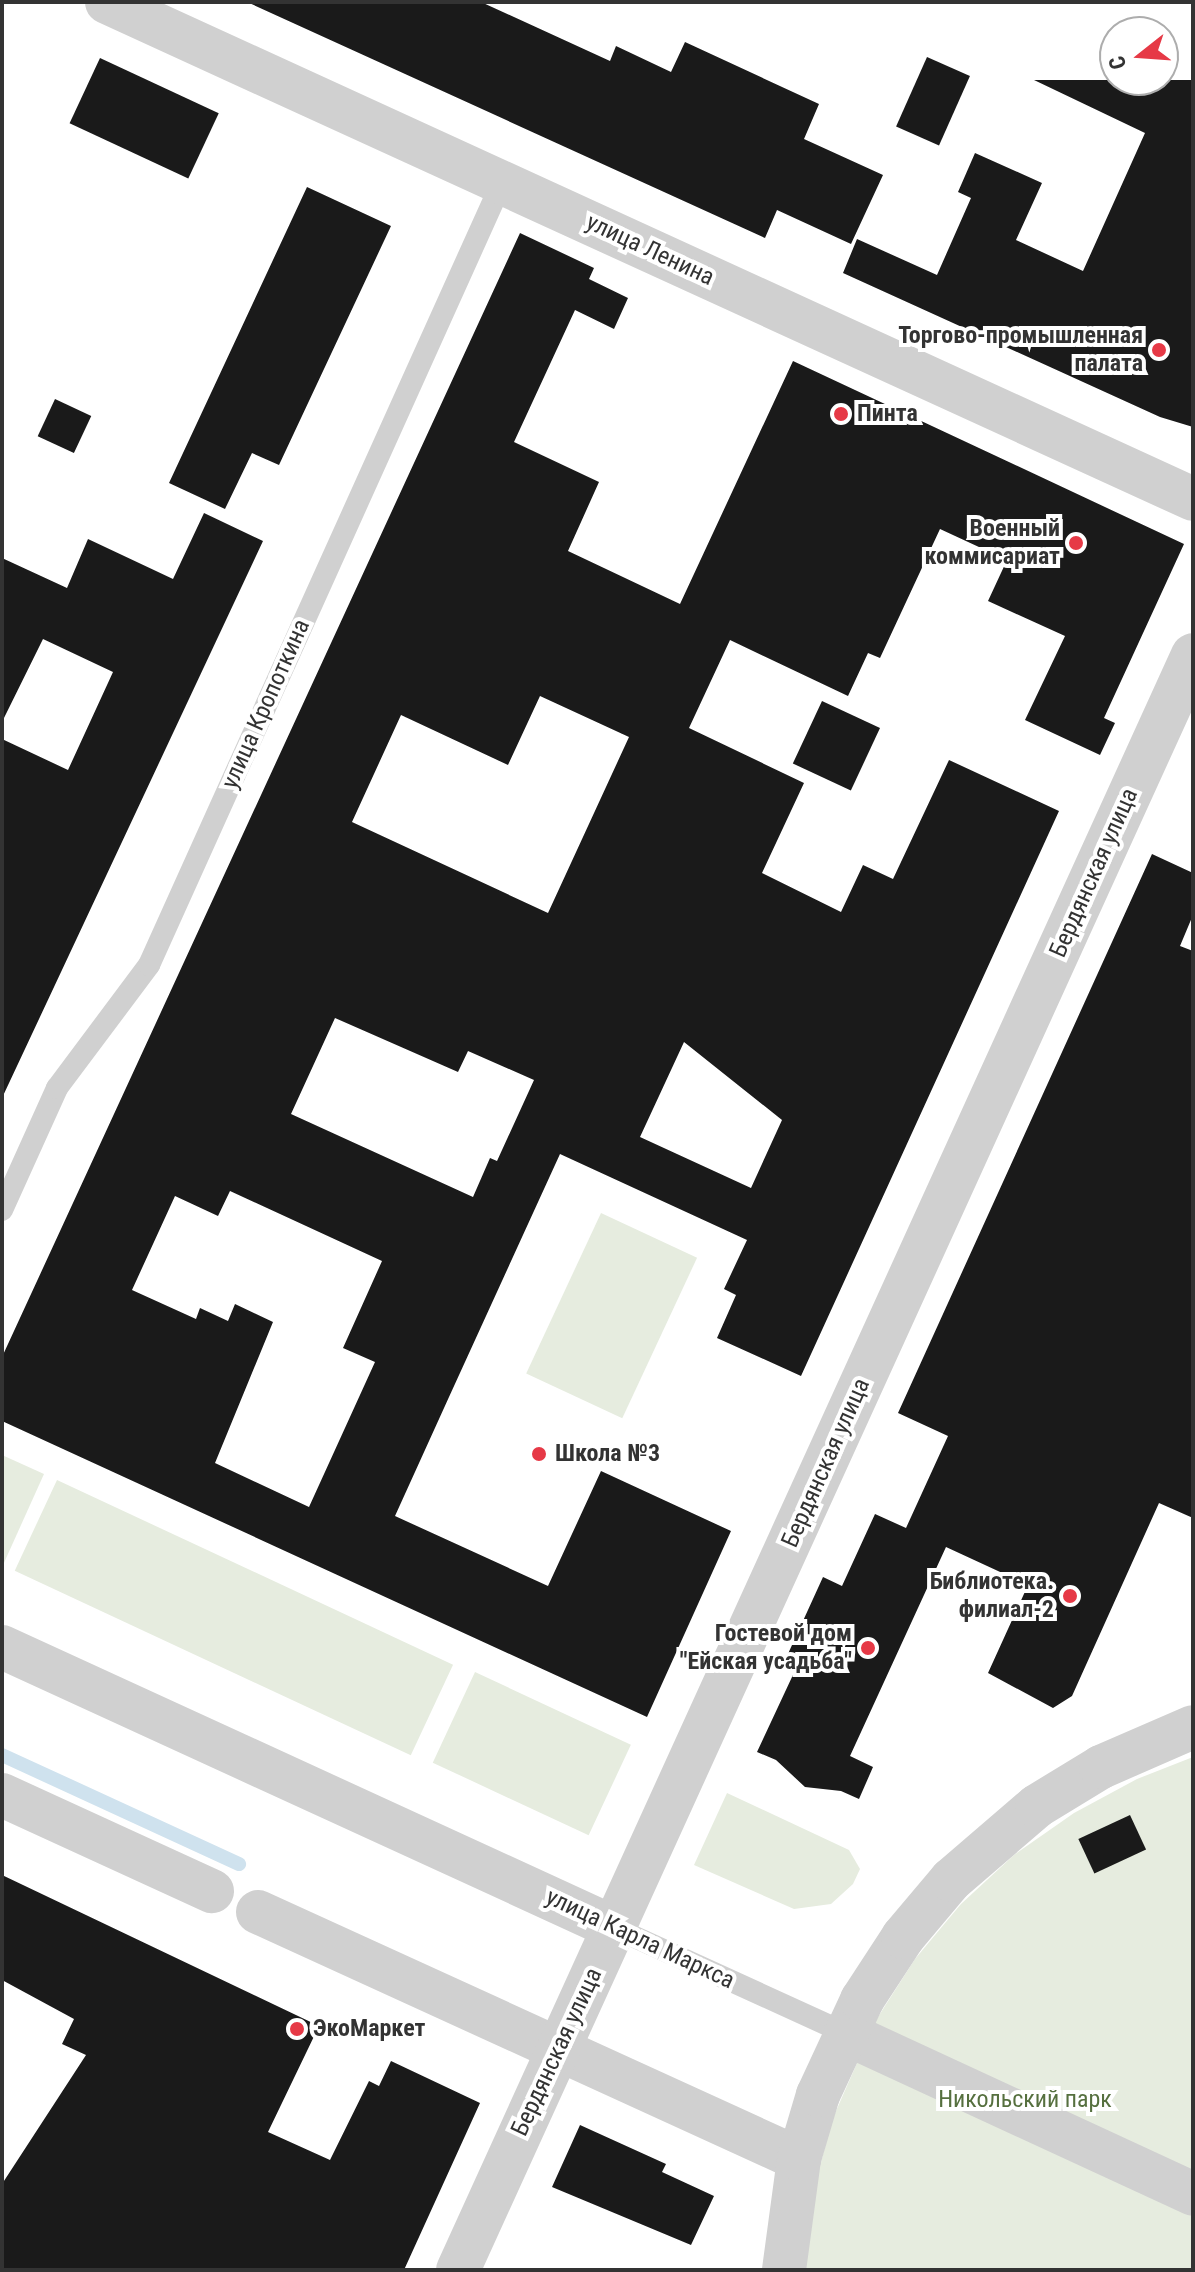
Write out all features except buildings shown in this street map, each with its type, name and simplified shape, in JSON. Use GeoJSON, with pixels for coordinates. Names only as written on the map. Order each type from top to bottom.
{"type":"FeatureCollection","features":[{"type":"Feature","properties":{"kind":"street","name":"улица Ленина"},"geometry":{"type":"LineString","coordinates":[[107,2],[1193,499]]}},
{"type":"Feature","properties":{"kind":"street","name":"Бердянская улица"},"geometry":{"type":"LineString","coordinates":[[458,2270],[1193,655]]}},
{"type":"Feature","properties":{"kind":"street","name":"улица Карла Маркса"},"geometry":{"type":"LineString","coordinates":[[2,1647],[615,1928]]}},
{"type":"Feature","properties":{"kind":"street"},"geometry":{"type":"LineString","coordinates":[[784,2270],[799,2159],[818,2095],[845,2033],[903,1937],[978,1853],[1068,1786],[1134,1750],[1193,1727]]}},
{"type":"Feature","properties":{"kind":"street"},"geometry":{"type":"LineString","coordinates":[[2,1795],[212,1891]]}},
{"type":"Feature","properties":{"kind":"street"},"geometry":{"type":"LineString","coordinates":[[258,1912],[799,2159]]}},
{"type":"Feature","properties":{"kind":"street"},"geometry":{"type":"LineString","coordinates":[[845,2033],[1193,2194]]}},
{"type":"Feature","properties":{"kind":"lane","name":"улица Кропоткина"},"geometry":{"type":"LineString","coordinates":[[2,1210],[57,1088],[149,965],[502,182]]}},
{"type":"Feature","properties":{"kind":"lane","name":"улица Карла Маркса"},"geometry":{"type":"LineString","coordinates":[[615,1928],[845,2033]]}},
{"type":"Feature","properties":{"kind":"green space"},"geometry":{"type":"Polygon","coordinates":[[[601,1213],[697,1258],[622,1418],[526,1373],[601,1213]]]}},
{"type":"Feature","properties":{"kind":"green space"},"geometry":{"type":"Polygon","coordinates":[[[2,1455],[44,1474],[3,1565],[2,1565],[2,1455]]]}},
{"type":"Feature","properties":{"kind":"green space"},"geometry":{"type":"Polygon","coordinates":[[[57,1480],[453,1665],[411,1755],[15,1571],[57,1480]]]}},
{"type":"Feature","properties":{"kind":"green space"},"geometry":{"type":"Polygon","coordinates":[[[475,1672],[631,1745],[589,1835],[433,1763],[475,1672]]]}},
{"type":"Feature","properties":{"kind":"green space","name":"Никольский парк"},"geometry":{"type":"Polygon","coordinates":[[[1193,1757],[1193,2270],[804,2270],[814,2189],[832,2120],[876,2020],[915,1959],[961,1904],[1014,1855],[1074,1813],[1137,1779],[1193,1757]]]}},
{"type":"Feature","properties":{"kind":"green space"},"geometry":{"type":"Polygon","coordinates":[[[727,1793],[849,1850],[860,1869],[853,1884],[831,1904],[794,1909],[694,1865],[727,1793]]]}},
{"type":"Feature","properties":{"kind":"waterway"},"geometry":{"type":"LineString","coordinates":[[2,1755],[239,1864]]}},
{"type":"Feature","properties":{"kind":"place","name":"Торгово-промышленная палата"},"geometry":{"type":"Point","coordinates":[1159,350]}},
{"type":"Feature","properties":{"kind":"place","name":"Пинта"},"geometry":{"type":"Point","coordinates":[841,414]}},
{"type":"Feature","properties":{"kind":"place","name":"Военный коммисариат"},"geometry":{"type":"Point","coordinates":[1076,543]}},
{"type":"Feature","properties":{"kind":"place","name":"Школа №3"},"geometry":{"type":"Point","coordinates":[539,1454]}},
{"type":"Feature","properties":{"kind":"place","name":"Библиотека. филиал-2"},"geometry":{"type":"Point","coordinates":[1070,1596]}},
{"type":"Feature","properties":{"kind":"place","name":"Гостевой дом \"Ейская усадьба\""},"geometry":{"type":"Point","coordinates":[868,1648]}},
{"type":"Feature","properties":{"kind":"place","name":"ЭкоМаркет"},"geometry":{"type":"Point","coordinates":[297,2029]}}]}
